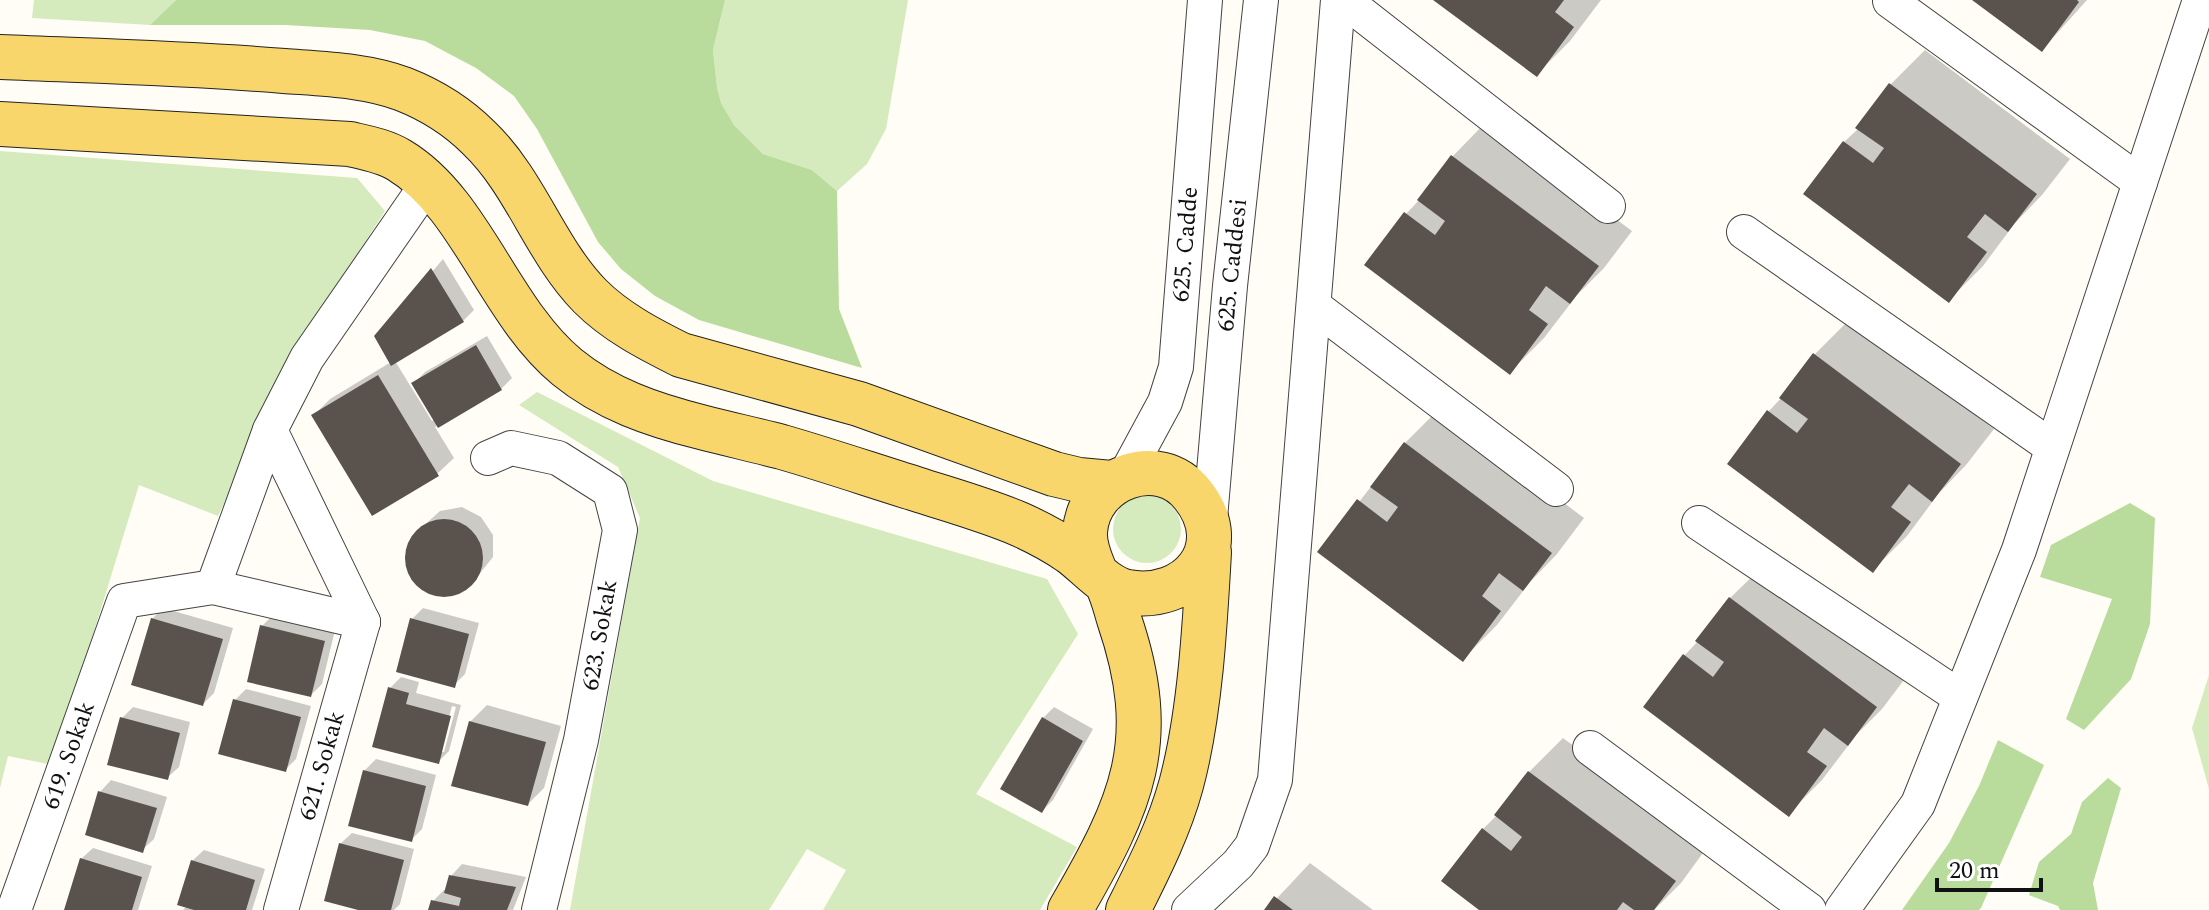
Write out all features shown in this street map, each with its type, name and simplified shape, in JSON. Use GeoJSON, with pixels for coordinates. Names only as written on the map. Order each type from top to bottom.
{"type":"FeatureCollection","features":[{"type":"Feature","properties":{"kind":"main road"},"geometry":{"type":"LineString","coordinates":[[0,57],[254,68],[350,76],[402,89],[443,108],[479,138],[506,169],[589,295],[617,319],[654,342],[681,355],[859,404],[1054,474],[1079,480],[1118,480],[1159,474],[1192,492],[1201,508],[1209,541],[1189,753],[1181,788],[1154,858],[1128,910]]}},
{"type":"Feature","properties":{"kind":"main road"},"geometry":{"type":"LineString","coordinates":[[0,124],[350,144],[397,158],[428,183],[446,204],[527,326],[567,367],[616,398],[667,418],[822,459],[1018,524],[1047,538],[1123,591],[1142,594],[1161,592],[1180,584],[1196,572],[1209,541]]}},
{"type":"Feature","properties":{"kind":"main road"},"geometry":{"type":"LineString","coordinates":[[1070,910],[1102,855],[1121,814],[1133,774],[1140,732],[1133,663],[1114,598],[1100,576],[1084,535],[1087,517],[1096,500],[1118,480]]}},
{"type":"Feature","properties":{"kind":"street","name":"625. Cadde"},"geometry":{"type":"LineString","coordinates":[[1118,480],[1158,416],[1176,367],[1205,0]]}},
{"type":"Feature","properties":{"kind":"street","name":"625. Caddesi"},"geometry":{"type":"LineString","coordinates":[[1209,541],[1230,286],[1261,0]]}},
{"type":"Feature","properties":{"kind":"street"},"geometry":{"type":"LineString","coordinates":[[1341,0],[1608,206]]}},
{"type":"Feature","properties":{"kind":"street"},"geometry":{"type":"LineString","coordinates":[[1189,910],[1238,864],[1252,846],[1275,780],[1341,0]]}},
{"type":"Feature","properties":{"kind":"street"},"geometry":{"type":"LineString","coordinates":[[1842,910],[1918,804],[2019,550],[2200,0]]}},
{"type":"Feature","properties":{"kind":"street"},"geometry":{"type":"LineString","coordinates":[[1890,1],[2140,182]]}},
{"type":"Feature","properties":{"kind":"street"},"geometry":{"type":"LineString","coordinates":[[363,622],[213,587],[270,430],[307,358],[428,183]]}},
{"type":"Feature","properties":{"kind":"street"},"geometry":{"type":"LineString","coordinates":[[1744,232],[2052,447]]}},
{"type":"Feature","properties":{"kind":"street"},"geometry":{"type":"LineString","coordinates":[[1314,306],[1556,489]]}},
{"type":"Feature","properties":{"kind":"street"},"geometry":{"type":"LineString","coordinates":[[270,430],[363,622]]}},
{"type":"Feature","properties":{"kind":"street","name":"623. Sokak"},"geometry":{"type":"LineString","coordinates":[[488,458],[511,448],[558,458],[610,491],[620,530],[581,740],[539,910]]}},
{"type":"Feature","properties":{"kind":"street"},"geometry":{"type":"LineString","coordinates":[[1699,523],[1960,697]]}},
{"type":"Feature","properties":{"kind":"street","name":"619. Sokak"},"geometry":{"type":"LineString","coordinates":[[14,910],[124,601],[213,587]]}},
{"type":"Feature","properties":{"kind":"street","name":"621. Sokak"},"geometry":{"type":"LineString","coordinates":[[281,910],[363,622]]}},
{"type":"Feature","properties":{"kind":"street"},"geometry":{"type":"LineString","coordinates":[[1590,748],[1809,910]]}},
{"type":"Feature","properties":{"kind":"green space"},"geometry":{"type":"Polygon","coordinates":[[[34,0],[176,0],[150,25],[32,18],[34,0]]]}},
{"type":"Feature","properties":{"kind":"green space"},"geometry":{"type":"Polygon","coordinates":[[[176,0],[725,0],[713,50],[721,103],[734,125],[763,154],[812,170],[837,191],[839,309],[862,368],[699,320],[655,296],[621,269],[598,242],[537,129],[514,96],[476,68],[425,41],[370,30],[286,25],[150,25],[176,0]]]}},
{"type":"Feature","properties":{"kind":"green space"},"geometry":{"type":"Polygon","coordinates":[[[725,0],[908,0],[886,129],[867,164],[837,191],[812,170],[763,154],[734,125],[721,103],[713,50],[725,0]]]}},
{"type":"Feature","properties":{"kind":"green space"},"geometry":{"type":"Polygon","coordinates":[[[0,151],[357,178],[385,211],[291,358],[218,516],[139,485],[53,765],[8,756],[0,788],[0,151]]]}},
{"type":"Feature","properties":{"kind":"green space"},"geometry":{"type":"Polygon","coordinates":[[[537,392],[713,481],[1047,579],[1078,634],[976,794],[1077,847],[1040,910],[823,910],[846,870],[807,849],[769,910],[570,910],[640,518],[618,467],[519,405],[537,392]]]}},
{"type":"Feature","properties":{"kind":"green space"},"geometry":{"type":"Polygon","coordinates":[[[1147,495],[1171,505],[1181,529],[1171,553],[1147,563],[1123,553],[1113,529],[1123,505],[1147,495]]]}},
{"type":"Feature","properties":{"kind":"green space"},"geometry":{"type":"Polygon","coordinates":[[[2130,503],[2155,518],[2150,624],[2131,679],[2084,730],[2066,719],[2112,599],[2040,577],[2051,545],[2130,503]]]}},
{"type":"Feature","properties":{"kind":"green space"},"geometry":{"type":"Polygon","coordinates":[[[2209,675],[2209,789],[2192,728],[2209,675]]]}},
{"type":"Feature","properties":{"kind":"green space"},"geometry":{"type":"Polygon","coordinates":[[[1998,740],[2044,765],[1981,908],[1902,910],[1949,843],[1979,786],[1998,740]]]}},
{"type":"Feature","properties":{"kind":"green space"},"geometry":{"type":"Polygon","coordinates":[[[2108,778],[2121,788],[2093,883],[2098,910],[2060,910],[2058,906],[2029,895],[2039,862],[2071,834],[2082,802],[2108,778]]]}},
{"type":"Feature","properties":{"kind":"building"},"geometry":{"type":"Polygon","coordinates":[[[1433,0],[1564,0],[1555,12],[1574,27],[1537,77],[1433,0]]]}},
{"type":"Feature","properties":{"kind":"building"},"geometry":{"type":"Polygon","coordinates":[[[1972,0],[2077,0],[2079,2],[2042,52],[1972,0]]]}},
{"type":"Feature","properties":{"kind":"building"},"geometry":{"type":"Polygon","coordinates":[[[1889,83],[2037,194],[2008,232],[1985,214],[1967,237],[1987,252],[1949,303],[1803,194],[1843,141],[1873,163],[1884,148],[1855,128],[1889,83]]]}},
{"type":"Feature","properties":{"kind":"building"},"geometry":{"type":"Polygon","coordinates":[[[1451,155],[1599,266],[1570,304],[1546,286],[1529,310],[1548,324],[1510,375],[1364,265],[1404,212],[1435,235],[1445,221],[1417,200],[1451,155]]]}},
{"type":"Feature","properties":{"kind":"building"},"geometry":{"type":"Polygon","coordinates":[[[431,268],[464,322],[391,366],[374,336],[431,268]]]}},
{"type":"Feature","properties":{"kind":"building"},"geometry":{"type":"Polygon","coordinates":[[[476,345],[502,390],[438,428],[411,383],[476,345]]]}},
{"type":"Feature","properties":{"kind":"building"},"geometry":{"type":"Polygon","coordinates":[[[1813,353],[1961,464],[1932,502],[1909,484],[1891,507],[1911,522],[1873,573],[1727,464],[1767,410],[1797,433],[1808,419],[1779,398],[1813,353]]]}},
{"type":"Feature","properties":{"kind":"building"},"geometry":{"type":"Polygon","coordinates":[[[378,375],[439,476],[372,516],[311,415],[378,375]]]}},
{"type":"Feature","properties":{"kind":"building"},"geometry":{"type":"Polygon","coordinates":[[[1404,442],[1552,553],[1523,591],[1499,573],[1482,596],[1501,611],[1463,662],[1317,552],[1357,499],[1387,522],[1398,507],[1370,487],[1404,442]]]}},
{"type":"Feature","properties":{"kind":"building"},"geometry":{"type":"Polygon","coordinates":[[[436,519],[452,519],[466,525],[477,536],[483,558],[477,580],[466,591],[452,597],[436,597],[422,591],[411,580],[405,566],[405,550],[411,536],[422,525],[436,519]]]}},
{"type":"Feature","properties":{"kind":"building"},"geometry":{"type":"Polygon","coordinates":[[[1729,597],[1877,707],[1848,746],[1824,728],[1807,752],[1827,766],[1789,817],[1643,707],[1683,654],[1713,677],[1724,662],[1695,641],[1729,597]]]}},
{"type":"Feature","properties":{"kind":"building"},"geometry":{"type":"Polygon","coordinates":[[[151,618],[223,639],[203,706],[131,685],[151,618]]]}},
{"type":"Feature","properties":{"kind":"building"},"geometry":{"type":"Polygon","coordinates":[[[410,618],[469,634],[455,688],[396,672],[410,618]]]}},
{"type":"Feature","properties":{"kind":"building"},"geometry":{"type":"Polygon","coordinates":[[[260,625],[325,641],[311,697],[247,682],[260,625]]]}},
{"type":"Feature","properties":{"kind":"building"},"geometry":{"type":"Polygon","coordinates":[[[388,687],[409,693],[406,704],[451,716],[439,764],[372,747],[388,687]]]}},
{"type":"Feature","properties":{"kind":"building"},"geometry":{"type":"Polygon","coordinates":[[[233,699],[301,717],[286,772],[218,754],[233,699]]]}},
{"type":"Feature","properties":{"kind":"building"},"geometry":{"type":"Polygon","coordinates":[[[120,717],[180,733],[168,780],[107,765],[120,717]]]}},
{"type":"Feature","properties":{"kind":"building"},"geometry":{"type":"Polygon","coordinates":[[[1042,717],[1083,741],[1042,813],[1000,789],[1042,717]]]}},
{"type":"Feature","properties":{"kind":"building"},"geometry":{"type":"Polygon","coordinates":[[[469,721],[546,742],[528,806],[451,786],[469,721]]]}},
{"type":"Feature","properties":{"kind":"building"},"geometry":{"type":"Polygon","coordinates":[[[363,770],[426,786],[412,842],[348,826],[363,770]]]}},
{"type":"Feature","properties":{"kind":"building"},"geometry":{"type":"Polygon","coordinates":[[[1528,771],[1676,881],[1654,910],[1634,910],[1623,902],[1617,910],[1479,910],[1441,881],[1482,828],[1511,851],[1522,837],[1494,815],[1528,771]]]}},
{"type":"Feature","properties":{"kind":"building"},"geometry":{"type":"Polygon","coordinates":[[[98,791],[157,808],[143,853],[85,835],[98,791]]]}},
{"type":"Feature","properties":{"kind":"building"},"geometry":{"type":"Polygon","coordinates":[[[339,843],[404,860],[391,910],[358,910],[324,901],[339,843]]]}},
{"type":"Feature","properties":{"kind":"building"},"geometry":{"type":"Polygon","coordinates":[[[80,858],[142,877],[132,910],[64,910],[80,858]]]}},
{"type":"Feature","properties":{"kind":"building"},"geometry":{"type":"Polygon","coordinates":[[[191,860],[255,880],[246,910],[194,910],[177,905],[191,860]]]}},
{"type":"Feature","properties":{"kind":"building"},"geometry":{"type":"Polygon","coordinates":[[[449,875],[516,887],[507,910],[428,910],[431,900],[459,906],[461,898],[444,893],[449,875]]]}},
{"type":"Feature","properties":{"kind":"building"},"geometry":{"type":"Polygon","coordinates":[[[1274,896],[1293,910],[1264,910],[1274,896]]]}}]}
